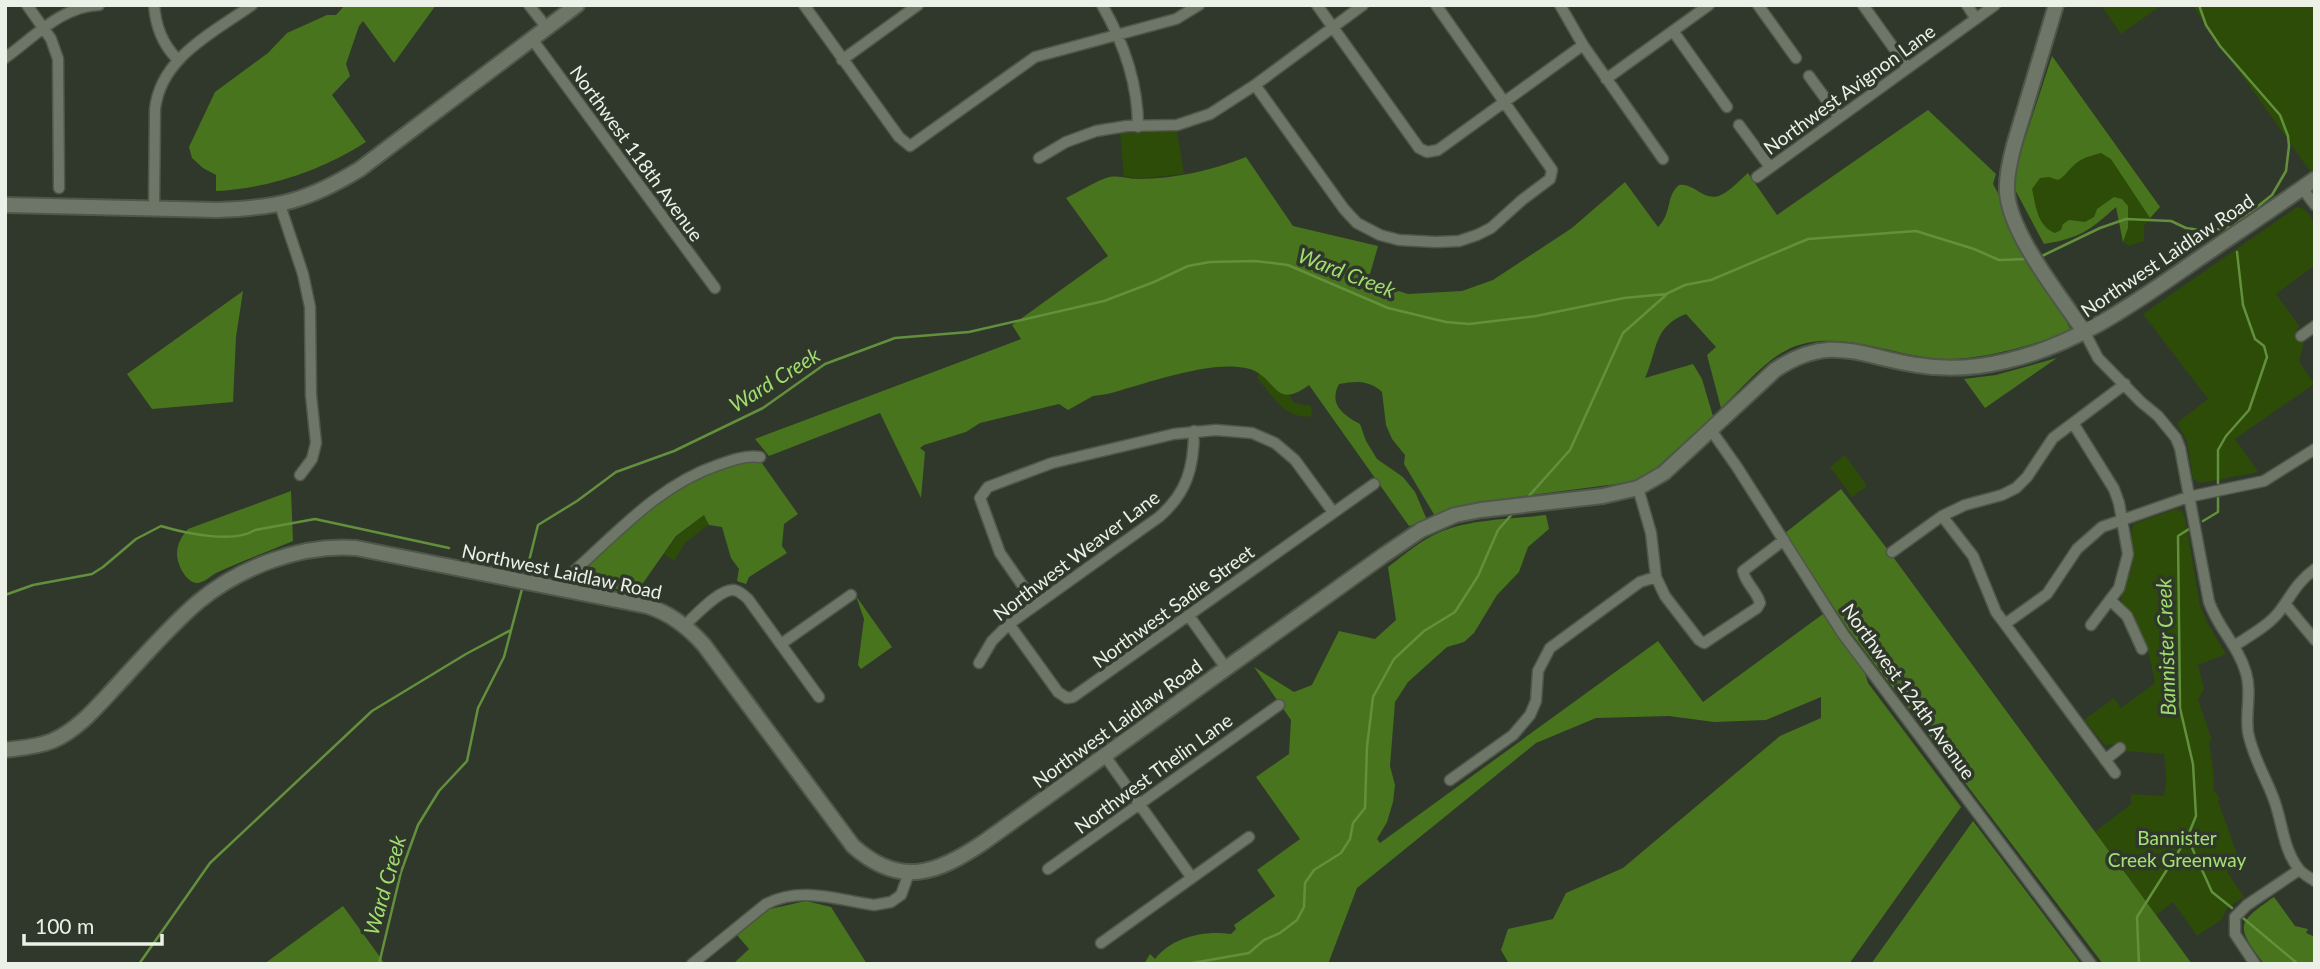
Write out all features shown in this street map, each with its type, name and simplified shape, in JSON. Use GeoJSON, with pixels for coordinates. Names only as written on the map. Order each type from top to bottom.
{"type":"FeatureCollection","features":[{"type":"Feature","properties":{"kind":"street"},"geometry":{"type":"LineString","coordinates":[[27,5],[56,49],[58,59],[59,188]]}},
{"type":"Feature","properties":{"kind":"street"},"geometry":{"type":"LineString","coordinates":[[5,58],[75,9],[99,5]]}},
{"type":"Feature","properties":{"kind":"street"},"geometry":{"type":"LineString","coordinates":[[155,5],[160,36],[177,59]]}},
{"type":"Feature","properties":{"kind":"street"},"geometry":{"type":"LineString","coordinates":[[154,208],[156,93],[164,76],[177,59],[252,5]]}},
{"type":"Feature","properties":{"kind":"street"},"geometry":{"type":"LineString","coordinates":[[529,5],[547,28]]}},
{"type":"Feature","properties":{"kind":"street"},"geometry":{"type":"LineString","coordinates":[[5,205],[250,209],[280,205],[319,192],[360,169],[577,5]]}},
{"type":"Feature","properties":{"kind":"street"},"geometry":{"type":"LineString","coordinates":[[804,5],[907,145],[912,145],[1028,61],[1043,54],[1176,19],[1199,5]]}},
{"type":"Feature","properties":{"kind":"street"},"geometry":{"type":"LineString","coordinates":[[842,60],[918,5]]}},
{"type":"Feature","properties":{"kind":"street"},"geometry":{"type":"LineString","coordinates":[[1102,5],[1117,34],[1134,81],[1138,127]]}},
{"type":"Feature","properties":{"kind":"street"},"geometry":{"type":"LineString","coordinates":[[1317,5],[1419,148],[1427,152],[1438,150],[1583,46]]}},
{"type":"Feature","properties":{"kind":"street"},"geometry":{"type":"LineString","coordinates":[[1039,158],[1086,134],[1117,127],[1177,125],[1199,119],[1255,85],[1363,5]]}},
{"type":"Feature","properties":{"kind":"street"},"geometry":{"type":"LineString","coordinates":[[1255,85],[1344,209],[1357,223],[1390,238],[1436,242],[1459,241],[1491,228],[1552,177],[1552,166],[1436,5]]}},
{"type":"Feature","properties":{"kind":"street"},"geometry":{"type":"LineString","coordinates":[[1560,5],[1583,46],[1663,159]]}},
{"type":"Feature","properties":{"kind":"street"},"geometry":{"type":"LineString","coordinates":[[1606,79],[1709,5]]}},
{"type":"Feature","properties":{"kind":"street"},"geometry":{"type":"LineString","coordinates":[[1758,5],[1796,58]]}},
{"type":"Feature","properties":{"kind":"street"},"geometry":{"type":"LineString","coordinates":[[1863,5],[1908,68]]}},
{"type":"Feature","properties":{"kind":"street"},"geometry":{"type":"LineString","coordinates":[[1967,5],[1976,19]]}},
{"type":"Feature","properties":{"kind":"street","name":"Northwest Avignon Lane"},"geometry":{"type":"LineString","coordinates":[[1757,177],[1996,5]]}},
{"type":"Feature","properties":{"kind":"street"},"geometry":{"type":"LineString","coordinates":[[2056,5],[2009,164],[2007,194],[2020,232],[2039,266],[2085,333],[2098,358],[2158,416],[2176,438],[2209,602],[2217,621],[2243,664],[2248,683],[2247,719],[2250,741],[2274,799],[2292,858],[2299,870],[2315,881]]}},
{"type":"Feature","properties":{"kind":"street"},"geometry":{"type":"LineString","coordinates":[[1673,31],[1727,107]]}},
{"type":"Feature","properties":{"kind":"street","name":"Northwest 118th Avenue"},"geometry":{"type":"LineString","coordinates":[[533,39],[715,288]]}},
{"type":"Feature","properties":{"kind":"street"},"geometry":{"type":"LineString","coordinates":[[1809,76],[1839,117]]}},
{"type":"Feature","properties":{"kind":"street"},"geometry":{"type":"LineString","coordinates":[[1739,125],[1770,167]]}},
{"type":"Feature","properties":{"kind":"street","name":"Northwest Laidlaw Road"},"geometry":{"type":"LineString","coordinates":[[5,750],[37,745],[67,733],[92,712],[198,602],[241,575],[304,551],[326,547],[356,548],[656,609],[684,626],[715,658],[853,846],[882,867],[909,873],[945,866],[1105,756],[1384,555],[1434,524],[1455,515],[1481,509],[1592,498],[1638,488],[1664,473],[1775,370],[1794,357],[1812,351],[1834,349],[1917,365],[1958,368],[1987,365],[2048,349],[2123,312],[2315,179]]}},
{"type":"Feature","properties":{"kind":"street"},"geometry":{"type":"LineString","coordinates":[[2302,188],[2315,205]]}},
{"type":"Feature","properties":{"kind":"street"},"geometry":{"type":"LineString","coordinates":[[280,205],[303,274],[310,307],[316,443],[312,459],[300,475]]}},
{"type":"Feature","properties":{"kind":"street"},"geometry":{"type":"LineString","coordinates":[[2301,336],[2315,326]]}},
{"type":"Feature","properties":{"kind":"street"},"geometry":{"type":"LineString","coordinates":[[1892,552],[1942,516],[1965,505],[2003,495],[2016,488],[2027,477],[2053,438],[2125,384]]}},
{"type":"Feature","properties":{"kind":"street"},"geometry":{"type":"LineString","coordinates":[[2073,423],[2114,489],[2123,518],[2128,554],[2119,588],[2091,625]]}},
{"type":"Feature","properties":{"kind":"street"},"geometry":{"type":"LineString","coordinates":[[1036,604],[1000,552],[981,505],[981,494],[992,485],[1052,463],[1174,434],[1216,430],[1252,433],[1275,443],[1295,460],[1333,512]]}},
{"type":"Feature","properties":{"kind":"street","name":"Northwest 124th Avenue"},"geometry":{"type":"LineString","coordinates":[[1711,430],[1843,634],[2091,964]]}},
{"type":"Feature","properties":{"kind":"street","name":"Northwest Weaver Lane"},"geometry":{"type":"LineString","coordinates":[[979,663],[992,641],[1009,624],[1159,517],[1175,502],[1190,476],[1194,456],[1194,431]]}},
{"type":"Feature","properties":{"kind":"street"},"geometry":{"type":"LineString","coordinates":[[2006,624],[2047,594],[2077,549],[2092,533],[2123,518],[2188,497],[2264,481],[2314,453]]}},
{"type":"Feature","properties":{"kind":"street"},"geometry":{"type":"LineString","coordinates":[[568,590],[572,573],[662,492],[703,470],[746,457],[760,457]]}},
{"type":"Feature","properties":{"kind":"street","name":"Northwest Sadie Street"},"geometry":{"type":"LineString","coordinates":[[1009,624],[1058,691],[1068,698],[1079,694],[1374,484]]}},
{"type":"Feature","properties":{"kind":"street"},"geometry":{"type":"LineString","coordinates":[[1638,488],[1651,533],[1656,577],[1665,596],[1704,643],[1757,608],[1759,598],[1744,576],[1743,570],[1784,540]]}},
{"type":"Feature","properties":{"kind":"street"},"geometry":{"type":"LineString","coordinates":[[1942,516],[1973,556],[1992,604],[2115,774]]}},
{"type":"Feature","properties":{"kind":"street"},"geometry":{"type":"LineString","coordinates":[[2234,646],[2269,622],[2285,604],[2295,585],[2315,569]]}},
{"type":"Feature","properties":{"kind":"street"},"geometry":{"type":"LineString","coordinates":[[1450,780],[1513,735],[1530,715],[1536,701],[1538,671],[1550,648],[1640,582],[1656,577]]}},
{"type":"Feature","properties":{"kind":"street"},"geometry":{"type":"LineString","coordinates":[[684,626],[720,594],[732,590],[748,598],[819,697]]}},
{"type":"Feature","properties":{"kind":"street"},"geometry":{"type":"LineString","coordinates":[[781,644],[850,595]]}},
{"type":"Feature","properties":{"kind":"street"},"geometry":{"type":"LineString","coordinates":[[2110,600],[2127,617],[2142,649]]}},
{"type":"Feature","properties":{"kind":"street"},"geometry":{"type":"LineString","coordinates":[[2285,604],[2315,640]]}},
{"type":"Feature","properties":{"kind":"street"},"geometry":{"type":"LineString","coordinates":[[1189,616],[1226,668]]}},
{"type":"Feature","properties":{"kind":"street","name":"Northwest Thelin Lane"},"geometry":{"type":"LineString","coordinates":[[1048,869],[1279,705]]}},
{"type":"Feature","properties":{"kind":"street"},"geometry":{"type":"LineString","coordinates":[[2105,760],[2120,748]]}},
{"type":"Feature","properties":{"kind":"street"},"geometry":{"type":"LineString","coordinates":[[1105,756],[1192,878]]}},
{"type":"Feature","properties":{"kind":"street"},"geometry":{"type":"LineString","coordinates":[[1101,943],[1250,837]]}},
{"type":"Feature","properties":{"kind":"street"},"geometry":{"type":"LineString","coordinates":[[2255,964],[2235,934],[2235,917],[2247,905],[2299,870]]}},
{"type":"Feature","properties":{"kind":"street"},"geometry":{"type":"LineString","coordinates":[[692,964],[774,900],[806,894],[874,905],[883,904],[901,895],[909,873]]}},
{"type":"Feature","properties":{"kind":"green space"},"geometry":{"type":"Polygon","coordinates":[[[345,5],[436,5],[394,63],[363,21],[359,26],[346,64],[350,76],[332,95],[366,142],[331,161],[294,176],[256,186],[216,191],[216,175],[192,158],[189,147],[215,92],[268,53],[287,33],[327,15],[336,15],[345,5]]]}},
{"type":"Feature","properties":{"kind":"green space"},"geometry":{"type":"Polygon","coordinates":[[[2101,5],[2162,5],[2121,34],[2101,5]]]}},
{"type":"Feature","properties":{"kind":"green space"},"geometry":{"type":"Polygon","coordinates":[[[2192,5],[2315,5],[2315,168],[2310,171],[2192,5]]]}},
{"type":"Feature","properties":{"kind":"green space"},"geometry":{"type":"Polygon","coordinates":[[[2052,56],[2160,207],[2144,226],[2144,241],[2129,246],[2123,242],[2116,207],[2083,232],[2044,244],[2011,182],[2052,56]]]}},
{"type":"Feature","properties":{"kind":"green space"},"geometry":{"type":"Polygon","coordinates":[[[2052,56],[2160,207],[2150,218],[2111,159],[2101,153],[2078,161],[2058,180],[2040,178],[2032,189],[2038,215],[2044,226],[2055,233],[2069,220],[2085,222],[2094,217],[2097,209],[2114,197],[2122,199],[2128,206],[2128,228],[2123,242],[2116,207],[2083,232],[2044,244],[2011,182],[2052,56]]]}},
{"type":"Feature","properties":{"kind":"green space"},"geometry":{"type":"Polygon","coordinates":[[[1928,110],[1996,174],[1993,184],[2072,332],[1994,354],[1946,359],[1850,342],[1812,342],[1793,347],[1773,358],[1721,408],[1707,355],[1716,347],[1686,314],[1675,319],[1662,332],[1645,378],[1693,364],[1702,379],[1713,416],[1653,471],[1632,482],[1478,502],[1435,516],[1404,464],[1405,455],[1392,439],[1386,425],[1382,392],[1362,382],[1339,384],[1335,398],[1339,408],[1360,424],[1377,459],[1403,477],[1415,492],[1427,520],[1409,526],[1309,385],[1288,395],[1281,393],[1256,372],[1231,366],[1196,370],[1093,396],[1068,410],[1059,404],[980,423],[966,432],[924,445],[920,448],[925,452],[921,498],[880,413],[769,456],[755,439],[1021,339],[1012,325],[1108,256],[1066,198],[1106,178],[1114,176],[1152,179],[1179,175],[1207,170],[1246,157],[1293,226],[1378,246],[1368,281],[1408,294],[1462,291],[1493,280],[1572,228],[1625,182],[1658,227],[1666,216],[1672,195],[1679,185],[1690,186],[1704,195],[1715,197],[1748,173],[1777,215],[1928,110]]]}},
{"type":"Feature","properties":{"kind":"green space"},"geometry":{"type":"Polygon","coordinates":[[[1177,131],[1184,174],[1136,179],[1124,176],[1120,133],[1177,131]]]}},
{"type":"Feature","properties":{"kind":"green space"},"geometry":{"type":"Polygon","coordinates":[[[2297,207],[2310,215],[2313,222],[2315,265],[2276,294],[2300,327],[2295,331],[2304,343],[2299,361],[2314,384],[2235,439],[2258,472],[2200,483],[2193,479],[2187,441],[2177,423],[2208,399],[2143,314],[2297,207]]]}},
{"type":"Feature","properties":{"kind":"green space"},"geometry":{"type":"Polygon","coordinates":[[[243,291],[236,337],[233,402],[152,409],[127,374],[243,291]]]}},
{"type":"Feature","properties":{"kind":"green space"},"geometry":{"type":"Polygon","coordinates":[[[2057,358],[1985,408],[1964,379],[1996,375],[2057,358]]]}},
{"type":"Feature","properties":{"kind":"green space"},"geometry":{"type":"Polygon","coordinates":[[[1259,370],[1285,387],[1294,403],[1311,406],[1312,416],[1295,415],[1280,405],[1257,378],[1259,370]]]}},
{"type":"Feature","properties":{"kind":"green space"},"geometry":{"type":"Polygon","coordinates":[[[1845,455],[1867,486],[1852,497],[1830,467],[1845,455]]]}},
{"type":"Feature","properties":{"kind":"green space"},"geometry":{"type":"Polygon","coordinates":[[[759,459],[798,514],[784,524],[782,546],[787,553],[749,577],[746,584],[737,581],[739,569],[731,558],[722,527],[709,525],[704,515],[676,536],[636,593],[580,581],[600,551],[678,487],[711,469],[759,459]]]}},
{"type":"Feature","properties":{"kind":"green space"},"geometry":{"type":"Polygon","coordinates":[[[1841,489],[2192,964],[2103,964],[1848,629],[1785,533],[1841,489]]]}},
{"type":"Feature","properties":{"kind":"green space"},"geometry":{"type":"Polygon","coordinates":[[[291,491],[293,541],[216,573],[199,583],[186,576],[180,567],[177,550],[188,529],[291,491]]]}},
{"type":"Feature","properties":{"kind":"green space","name":"Bannister Creek Greenway"},"geometry":{"type":"Polygon","coordinates":[[[2176,509],[2182,511],[2185,517],[2200,606],[2226,654],[2198,665],[2204,689],[2198,700],[2212,740],[2209,741],[2213,789],[2220,799],[2218,801],[2240,862],[2227,872],[2244,897],[2227,908],[2222,919],[2197,936],[2173,902],[2156,915],[2095,832],[2131,804],[2131,794],[2163,796],[2166,781],[2164,754],[2125,751],[2119,744],[2105,745],[2084,720],[2114,698],[2121,708],[2155,683],[2142,635],[2123,603],[2121,594],[2132,567],[2131,534],[2134,524],[2176,509]]]}},
{"type":"Feature","properties":{"kind":"green space"},"geometry":{"type":"Polygon","coordinates":[[[704,515],[709,524],[685,543],[674,561],[664,554],[677,536],[704,515]]]}},
{"type":"Feature","properties":{"kind":"green space"},"geometry":{"type":"Polygon","coordinates":[[[1546,515],[1549,529],[1528,547],[1519,572],[1497,595],[1474,633],[1464,642],[1447,647],[1408,682],[1395,702],[1390,766],[1395,785],[1393,802],[1387,822],[1377,839],[1380,843],[1658,641],[1703,702],[1823,614],[1864,670],[1868,683],[1961,807],[1849,964],[1509,964],[1501,950],[1508,929],[1553,919],[1566,893],[1623,868],[1780,736],[1821,718],[1821,697],[1766,720],[1714,722],[1669,716],[1596,718],[1536,743],[1357,888],[1328,964],[1144,964],[1150,954],[1155,959],[1179,940],[1200,934],[1231,934],[1236,929],[1234,925],[1275,896],[1257,870],[1300,839],[1256,777],[1289,754],[1291,720],[1254,667],[1294,692],[1312,685],[1339,631],[1375,639],[1396,620],[1388,567],[1412,548],[1450,528],[1491,520],[1546,515]]]}},
{"type":"Feature","properties":{"kind":"green space"},"geometry":{"type":"Polygon","coordinates":[[[856,596],[892,647],[861,669],[858,665],[864,619],[856,596]]]}},
{"type":"Feature","properties":{"kind":"green space"},"geometry":{"type":"Polygon","coordinates":[[[1973,821],[2081,964],[1871,964],[1973,821]]]}},
{"type":"Feature","properties":{"kind":"green space","name":"Bannister Creek Greenway"},"geometry":{"type":"Polygon","coordinates":[[[2274,897],[2295,926],[2308,929],[2306,933],[2315,937],[2315,964],[2264,964],[2248,941],[2244,926],[2246,920],[2274,897]]]}},
{"type":"Feature","properties":{"kind":"green space"},"geometry":{"type":"Polygon","coordinates":[[[806,901],[831,907],[867,964],[733,964],[749,949],[737,935],[770,909],[806,901]]]}},
{"type":"Feature","properties":{"kind":"green space"},"geometry":{"type":"Polygon","coordinates":[[[343,906],[385,964],[264,964],[343,906]]]}},
{"type":"Feature","properties":{"kind":"waterway"},"geometry":{"type":"LineString","coordinates":[[2040,257],[2100,228],[2126,219],[2171,221],[2186,228],[2207,231],[2232,227],[2272,195],[2286,171],[2289,146],[2280,115],[2220,46],[2206,25],[2199,5]]}},
{"type":"Feature","properties":{"kind":"waterway","name":"Ward Creek"},"geometry":{"type":"LineString","coordinates":[[526,573],[538,525],[616,472],[674,451],[763,408],[825,364],[895,338],[969,332],[1104,301],[1188,266],[1210,262],[1255,261],[1288,265],[1388,308],[1446,322],[1469,324],[1536,316],[1624,298],[1666,294],[1685,285],[1711,280],[1808,239],[1916,231],[1974,249],[1999,260],[2027,259]]}},
{"type":"Feature","properties":{"kind":"waterway","name":"Bannister Creek"},"geometry":{"type":"LineString","coordinates":[[2218,483],[2218,450],[2226,436],[2249,410],[2267,357],[2264,346],[2255,339],[2243,305],[2237,252]]}},
{"type":"Feature","properties":{"kind":"waterway"},"geometry":{"type":"LineString","coordinates":[[1528,497],[1570,450],[1623,333],[1666,295]]}},
{"type":"Feature","properties":{"kind":"waterway","name":"Bannister Creek"},"geometry":{"type":"LineString","coordinates":[[2203,521],[2218,512],[2218,498]]}},
{"type":"Feature","properties":{"kind":"waterway"},"geometry":{"type":"LineString","coordinates":[[1187,964],[1249,953],[1264,940],[1280,933],[1297,920],[1304,907],[1305,883],[1314,870],[1341,853],[1350,839],[1353,823],[1365,808],[1367,747],[1373,697],[1394,659],[1424,631],[1455,612],[1478,576],[1498,530],[1513,513]]}},
{"type":"Feature","properties":{"kind":"waterway"},"geometry":{"type":"LineString","coordinates":[[5,595],[33,585],[92,574],[136,539],[161,526],[222,537],[315,519],[449,548]]}},
{"type":"Feature","properties":{"kind":"waterway","name":"Bannister Creek"},"geometry":{"type":"LineString","coordinates":[[2139,964],[2137,917],[2187,838],[2196,816],[2193,764],[2180,708],[2178,536],[2189,529]]}},
{"type":"Feature","properties":{"kind":"waterway"},"geometry":{"type":"LineString","coordinates":[[462,555],[529,560]]}},
{"type":"Feature","properties":{"kind":"waterway","name":"Ward Creek"},"geometry":{"type":"LineString","coordinates":[[379,964],[401,872],[418,825],[439,791],[467,761],[478,708],[504,657],[522,589]]}},
{"type":"Feature","properties":{"kind":"waterway"},"geometry":{"type":"LineString","coordinates":[[139,964],[210,863],[372,711],[511,630]]}},
{"type":"Feature","properties":{"kind":"waterway"},"geometry":{"type":"LineString","coordinates":[[2188,839],[2212,892],[2232,908]]}},
{"type":"Feature","properties":{"kind":"waterway"},"geometry":{"type":"LineString","coordinates":[[2243,918],[2298,964]]}}]}
